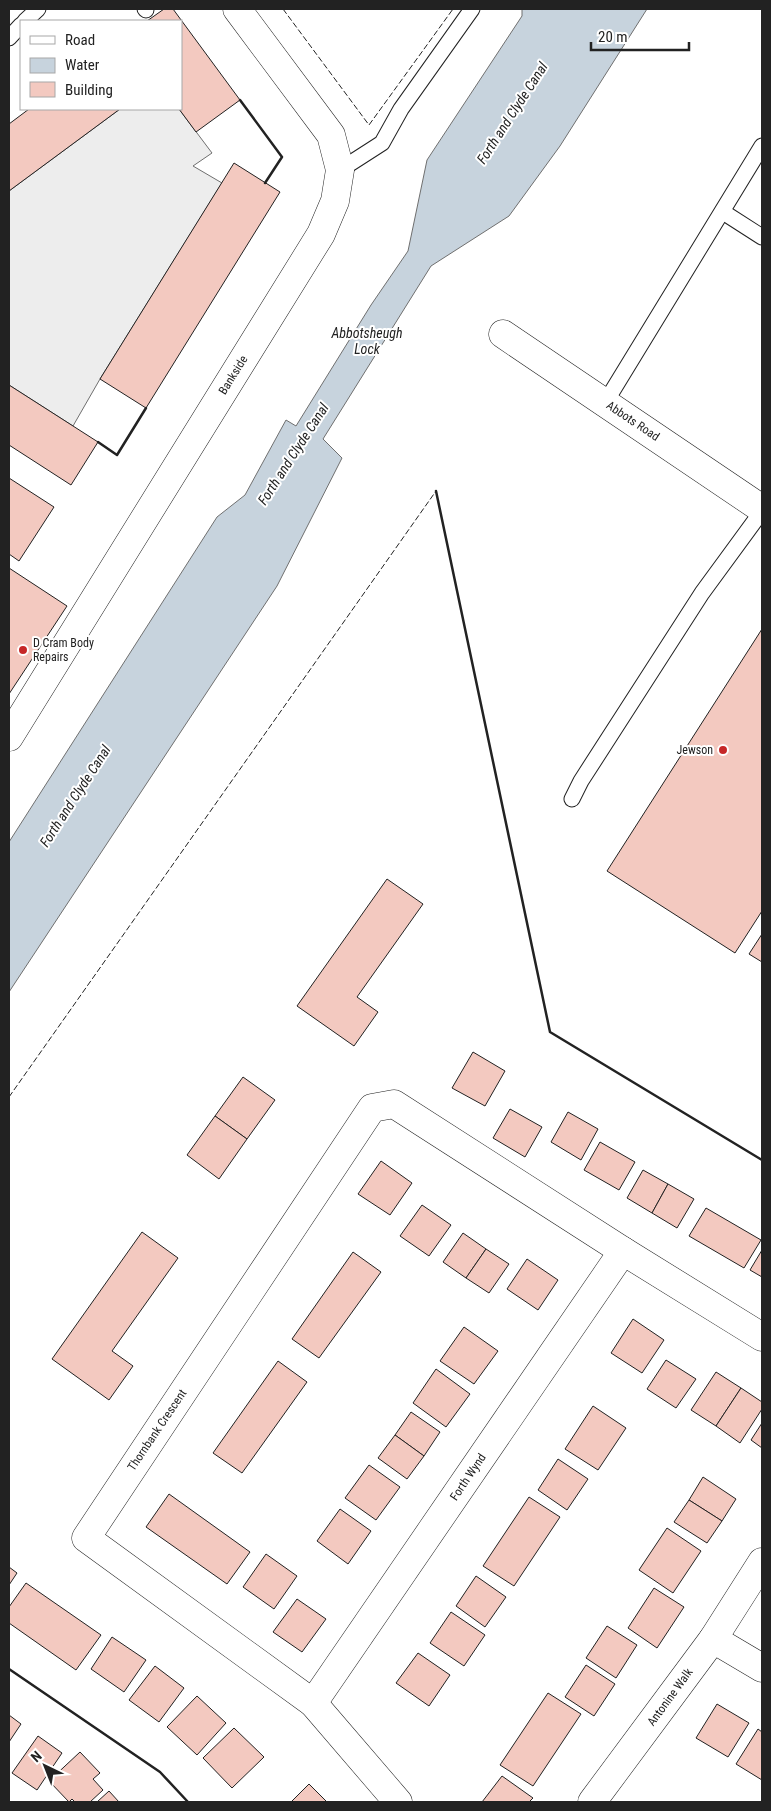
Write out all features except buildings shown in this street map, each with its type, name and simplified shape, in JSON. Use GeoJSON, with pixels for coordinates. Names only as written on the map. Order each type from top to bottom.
{"type":"FeatureCollection","features":[{"type":"Feature","properties":{"kind":"street","name":"Bankside"},"geometry":{"type":"LineString","coordinates":[[9,737],[321,234],[335,201],[340,170],[331,135],[238,9]]}},
{"type":"Feature","properties":{"kind":"street","name":"Abbots Road"},"geometry":{"type":"LineString","coordinates":[[503,334],[762,510]]}},
{"type":"Feature","properties":{"kind":"street","name":"Thornbank Crescent"},"geometry":{"type":"LineString","coordinates":[[313,1703],[86,1538],[372,1108],[394,1104],[489,1167],[623,1251]]}},
{"type":"Feature","properties":{"kind":"street","name":"Forth Wynd"},"geometry":{"type":"LineString","coordinates":[[313,1703],[623,1251]]}},
{"type":"Feature","properties":{"kind":"street"},"geometry":{"type":"LineString","coordinates":[[623,1251],[762,1336]]}},
{"type":"Feature","properties":{"kind":"street"},"geometry":{"type":"LineString","coordinates":[[762,1562],[713,1639],[762,1668]]}},
{"type":"Feature","properties":{"kind":"street","name":"Antonine Walk"},"geometry":{"type":"LineString","coordinates":[[592,1802],[713,1639]]}},
{"type":"Feature","properties":{"kind":"street"},"geometry":{"type":"LineString","coordinates":[[313,1703],[398,1802]]}},
{"type":"Feature","properties":{"kind":"lane"},"geometry":{"type":"LineString","coordinates":[[26,20],[38,9]]}},
{"type":"Feature","properties":{"kind":"lane"},"geometry":{"type":"LineString","coordinates":[[340,170],[382,143],[401,109],[472,9]]}},
{"type":"Feature","properties":{"kind":"lane"},"geometry":{"type":"LineString","coordinates":[[9,38],[20,26]]}},
{"type":"Feature","properties":{"kind":"lane"},"geometry":{"type":"LineString","coordinates":[[605,403],[762,146]]}},
{"type":"Feature","properties":{"kind":"lane"},"geometry":{"type":"LineString","coordinates":[[723,212],[762,237]]}},
{"type":"Feature","properties":{"kind":"lane"},"geometry":{"type":"LineString","coordinates":[[572,800],[581,781],[702,593],[762,510]]}},
{"type":"Feature","properties":{"kind":"shaded area"},"geometry":{"type":"Polygon","coordinates":[[[119,110],[180,110],[212,153],[193,166],[222,183],[100,379],[73,426],[9,385],[9,191],[119,110]]]}},
{"type":"Feature","properties":{"kind":"water"},"geometry":{"type":"Polygon","coordinates":[[[522,9],[647,9],[560,146],[509,216],[431,266],[323,439],[342,458],[277,586],[9,992],[9,842],[217,517],[245,495],[286,420],[296,426],[371,305],[408,251],[427,160],[522,16],[522,9]]]}},
{"type":"Feature","properties":{"kind":"fence"},"geometry":{"type":"LineString","coordinates":[[283,9],[369,125],[453,9]]}},
{"type":"Feature","properties":{"kind":"fence"},"geometry":{"type":"LineString","coordinates":[[9,1097],[436,491]]}},
{"type":"Feature","properties":{"kind":"wall"},"geometry":{"type":"LineString","coordinates":[[240,100],[282,157],[265,183]]}},
{"type":"Feature","properties":{"kind":"wall"},"geometry":{"type":"LineString","coordinates":[[98,442],[117,455],[146,408]]}},
{"type":"Feature","properties":{"kind":"wall"},"geometry":{"type":"LineString","coordinates":[[436,491],[550,1032],[762,1160]]}},
{"type":"Feature","properties":{"kind":"wall"},"geometry":{"type":"LineString","coordinates":[[9,1669],[160,1772],[188,1802]]}},
{"type":"Feature","properties":{"kind":"place","name":"D Cram Body Repairs"},"geometry":{"type":"Point","coordinates":[23,650]}},
{"type":"Feature","properties":{"kind":"place","name":"Jewson"},"geometry":{"type":"Point","coordinates":[723,750]}},
{"type":"Feature","properties":{"kind":"water label","name":"Forth and Clyde Canal"},"geometry":{"type":"Point","coordinates":[512,113]}},
{"type":"Feature","properties":{"kind":"water label","name":"Abbotsheugh Lock"},"geometry":{"type":"Point","coordinates":[367,342]}},
{"type":"Feature","properties":{"kind":"water label","name":"Forth and Clyde Canal"},"geometry":{"type":"Point","coordinates":[293,454]}},
{"type":"Feature","properties":{"kind":"water label","name":"Forth and Clyde Canal"},"geometry":{"type":"Point","coordinates":[75,796]}}]}
